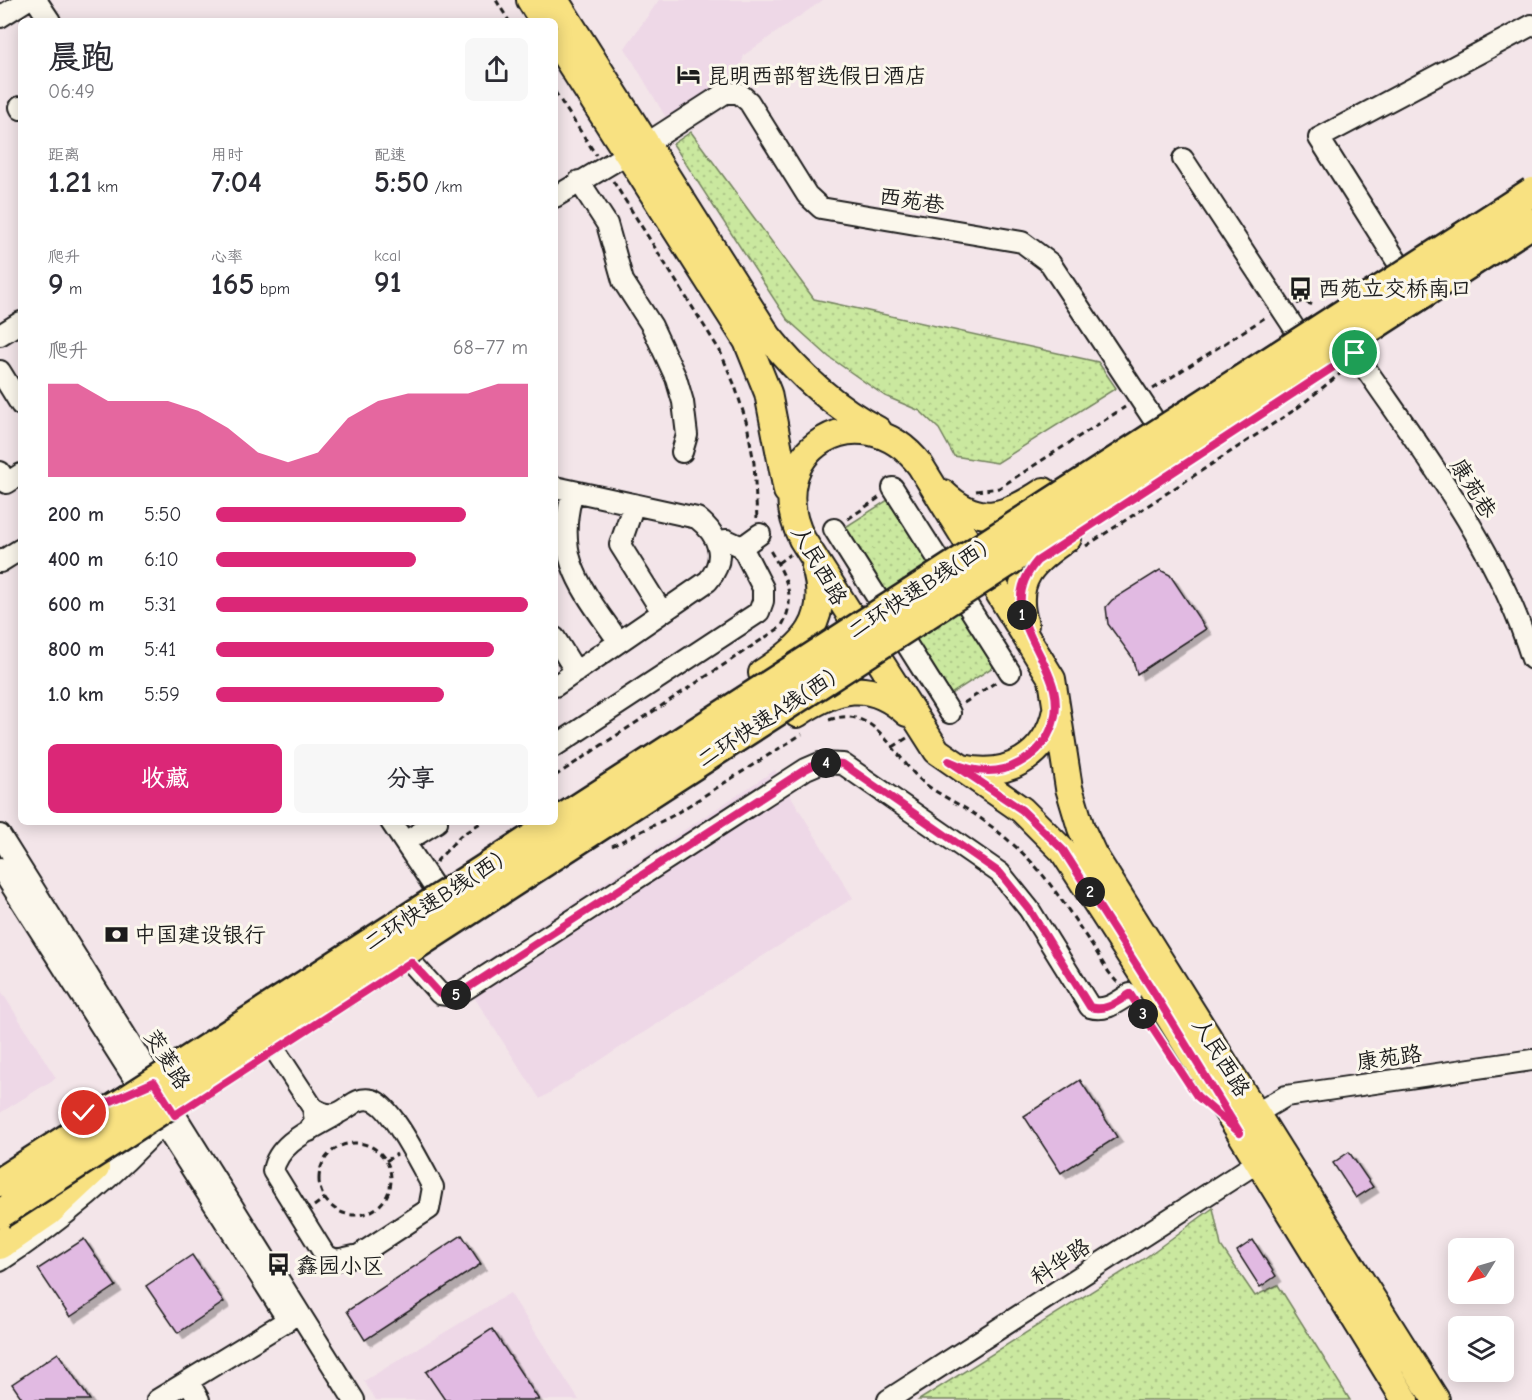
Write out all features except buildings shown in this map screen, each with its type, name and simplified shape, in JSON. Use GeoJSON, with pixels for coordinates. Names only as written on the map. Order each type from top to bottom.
{"type":"FeatureCollection","features":[{"type":"Feature","properties":{"kind":"highway","name":"二环快速B线(西)"},"geometry":{"type":"LineString","coordinates":[[558,821],[1532,192]]}},
{"type":"Feature","properties":{"kind":"highway","name":"二环快速A线(西)"},"geometry":{"type":"LineString","coordinates":[[0,1214],[1532,223]]}},
{"type":"Feature","properties":{"kind":"highway","name":"二环快速B线(西)"},"geometry":{"type":"LineString","coordinates":[[0,1182],[552,825]]}},
{"type":"Feature","properties":{"kind":"highway"},"geometry":{"type":"LineString","coordinates":[[0,1245],[48,1212],[95,1168]]}},
{"type":"Feature","properties":{"kind":"main road"},"geometry":{"type":"LineString","coordinates":[[530,0],[541,18]]}},
{"type":"Feature","properties":{"kind":"main road"},"geometry":{"type":"LineString","coordinates":[[555,0],[637,149],[651,188],[753,354],[775,421],[789,507]]}},
{"type":"Feature","properties":{"kind":"main road"},"geometry":{"type":"LineString","coordinates":[[558,44],[637,149],[791,364],[835,404],[896,441]]}},
{"type":"Feature","properties":{"kind":"main road"},"geometry":{"type":"LineString","coordinates":[[920,465],[955,503],[976,513],[990,516],[1014,510],[1154,420],[1289,319],[1327,309],[1532,176]]}},
{"type":"Feature","properties":{"kind":"main road"},"geometry":{"type":"LineString","coordinates":[[1044,662],[1029,636],[1021,611],[1023,581],[1031,567],[1044,555],[1532,239]]}},
{"type":"Feature","properties":{"kind":"main road","name":"人民西路"},"geometry":{"type":"LineString","coordinates":[[1406,1400],[1063,850],[1022,810],[949,761],[919,735],[798,545],[789,507],[792,478],[806,454],[817,445],[842,432],[855,430],[876,432],[896,441],[920,465],[1044,662],[1056,694],[1067,776],[1087,841],[1436,1400]]}},
{"type":"Feature","properties":{"kind":"main road"},"geometry":{"type":"LineString","coordinates":[[1079,468],[1069,488],[1074,506],[1090,515],[1106,514]]}},
{"type":"Feature","properties":{"kind":"main road"},"geometry":{"type":"LineString","coordinates":[[558,805],[782,660],[809,634],[818,611],[819,585],[812,558],[798,545]]}},
{"type":"Feature","properties":{"kind":"main road"},"geometry":{"type":"LineString","coordinates":[[0,1167],[66,1123],[155,1097],[275,1050],[819,700],[844,691],[868,691],[891,700],[913,719],[919,735]]}},
{"type":"Feature","properties":{"kind":"main road","name":"人民西路"},"geometry":{"type":"LineString","coordinates":[[949,761],[977,771],[991,771],[1018,764],[1040,747],[1048,736],[1054,723],[1056,694]]}},
{"type":"Feature","properties":{"kind":"main road"},"geometry":{"type":"LineString","coordinates":[[690,720],[707,717],[723,726],[729,745],[718,764]]}},
{"type":"Feature","properties":{"kind":"main road"},"geometry":{"type":"LineString","coordinates":[[0,1229],[95,1168],[155,1097],[430,879],[526,825]]}},
{"type":"Feature","properties":{"kind":"main road"},"geometry":{"type":"LineString","coordinates":[[155,1097],[203,1065]]}},
{"type":"Feature","properties":{"kind":"street"},"geometry":{"type":"LineString","coordinates":[[0,17],[27,0]]}},
{"type":"Feature","properties":{"kind":"street"},"geometry":{"type":"LineString","coordinates":[[36,0],[48,18]]}},
{"type":"Feature","properties":{"kind":"street"},"geometry":{"type":"LineString","coordinates":[[1398,263],[1319,138],[1532,25]]}},
{"type":"Feature","properties":{"kind":"street","name":"西苑巷"},"geometry":{"type":"LineString","coordinates":[[637,149],[725,93],[739,93],[748,102],[807,195],[821,208],[1022,242],[1050,263],[1154,420]]}},
{"type":"Feature","properties":{"kind":"street"},"geometry":{"type":"LineString","coordinates":[[558,195],[637,149]]}},
{"type":"Feature","properties":{"kind":"street"},"geometry":{"type":"LineString","coordinates":[[1183,159],[1289,319]]}},
{"type":"Feature","properties":{"kind":"street"},"geometry":{"type":"LineString","coordinates":[[579,181],[607,224],[623,281],[652,326],[676,378],[683,402],[687,435],[682,452]]}},
{"type":"Feature","properties":{"kind":"street"},"geometry":{"type":"LineString","coordinates":[[0,335],[18,324]]}},
{"type":"Feature","properties":{"kind":"street","name":"康苑巷"},"geometry":{"type":"LineString","coordinates":[[1354,354],[1411,431],[1494,564],[1522,627],[1532,659]]}},
{"type":"Feature","properties":{"kind":"street"},"geometry":{"type":"LineString","coordinates":[[0,370],[18,400]]}},
{"type":"Feature","properties":{"kind":"street"},"geometry":{"type":"LineString","coordinates":[[0,472],[7,483],[18,476]]}},
{"type":"Feature","properties":{"kind":"street"},"geometry":{"type":"LineString","coordinates":[[893,488],[1010,672]]}},
{"type":"Feature","properties":{"kind":"street"},"geometry":{"type":"LineString","coordinates":[[558,684],[708,581],[719,568],[720,554],[708,526],[697,518],[564,489],[564,533],[569,558],[576,577],[619,642]]}},
{"type":"Feature","properties":{"kind":"street"},"geometry":{"type":"LineString","coordinates":[[634,504],[620,545],[662,612]]}},
{"type":"Feature","properties":{"kind":"street"},"geometry":{"type":"LineString","coordinates":[[834,529],[950,713]]}},
{"type":"Feature","properties":{"kind":"street"},"geometry":{"type":"LineString","coordinates":[[742,547],[760,534]]}},
{"type":"Feature","properties":{"kind":"street"},"geometry":{"type":"LineString","coordinates":[[558,744],[759,612],[764,601],[763,588],[742,547],[727,540],[716,542]]}},
{"type":"Feature","properties":{"kind":"street"},"geometry":{"type":"LineString","coordinates":[[0,562],[18,551]]}},
{"type":"Feature","properties":{"kind":"street"},"geometry":{"type":"LineString","coordinates":[[558,643],[576,672]]}},
{"type":"Feature","properties":{"kind":"street"},"geometry":{"type":"LineString","coordinates":[[411,962],[440,994],[455,996],[820,762],[843,764],[1000,873],[1029,909],[1090,1007],[1100,1010],[1130,994]]}},
{"type":"Feature","properties":{"kind":"street"},"geometry":{"type":"LineString","coordinates":[[393,825],[430,879]]}},
{"type":"Feature","properties":{"kind":"street"},"geometry":{"type":"LineString","coordinates":[[405,842],[431,825]]}},
{"type":"Feature","properties":{"kind":"street","name":"茭菱路"},"geometry":{"type":"LineString","coordinates":[[0,835],[288,1320],[338,1400]]}},
{"type":"Feature","properties":{"kind":"street","name":"茭菱路"},"geometry":{"type":"LineString","coordinates":[[0,868],[155,1097],[354,1400]]}},
{"type":"Feature","properties":{"kind":"street"},"geometry":{"type":"LineString","coordinates":[[275,1050],[313,1108],[325,1116],[336,1115]]}},
{"type":"Feature","properties":{"kind":"street","name":"康苑路"},"geometry":{"type":"LineString","coordinates":[[1257,1113],[1286,1096],[1532,1060]]}},
{"type":"Feature","properties":{"kind":"street"},"geometry":{"type":"LineString","coordinates":[[0,1261],[48,1229],[84,1200],[155,1097]]}},
{"type":"Feature","properties":{"kind":"street"},"geometry":{"type":"LineString","coordinates":[[362,1100],[373,1100],[383,1107],[433,1187],[429,1209],[358,1255],[336,1260],[325,1255],[273,1171],[281,1149],[336,1115],[362,1100]]}},
{"type":"Feature","properties":{"kind":"street"},"geometry":{"type":"LineString","coordinates":[[309,1131],[315,1121],[313,1108]]}},
{"type":"Feature","properties":{"kind":"street","name":"科华路"},"geometry":{"type":"LineString","coordinates":[[888,1400],[1258,1162]]}},
{"type":"Feature","properties":{"kind":"street"},"geometry":{"type":"LineString","coordinates":[[157,1400],[288,1320]]}},
{"type":"Feature","properties":{"kind":"street"},"geometry":{"type":"LineString","coordinates":[[188,1381],[200,1400]]}},
{"type":"Feature","properties":{"kind":"path"},"geometry":{"type":"LineString","coordinates":[[496,0],[507,18]]}},
{"type":"Feature","properties":{"kind":"path"},"geometry":{"type":"LineString","coordinates":[[970,490],[999,488],[1255,322],[1289,319],[1302,301],[1327,309]]}},
{"type":"Feature","properties":{"kind":"path"},"geometry":{"type":"LineString","coordinates":[[1083,548],[1296,409],[1349,368],[1354,354]]}},
{"type":"Feature","properties":{"kind":"path"},"geometry":{"type":"LineString","coordinates":[[834,529],[893,488]]}},
{"type":"Feature","properties":{"kind":"path"},"geometry":{"type":"LineString","coordinates":[[778,563],[798,545]]}},
{"type":"Feature","properties":{"kind":"path"},"geometry":{"type":"LineString","coordinates":[[950,713],[1010,672]]}},
{"type":"Feature","properties":{"kind":"path"},"geometry":{"type":"LineString","coordinates":[[820,723],[838,717],[866,720],[882,732],[910,770],[925,784],[981,819],[1035,866],[1116,982],[1130,994]]}},
{"type":"Feature","properties":{"kind":"path"},"geometry":{"type":"LineString","coordinates":[[603,850],[672,816],[811,728]]}},
{"type":"Feature","properties":{"kind":"path"},"geometry":{"type":"LineString","coordinates":[[894,747],[919,735]]}},
{"type":"Feature","properties":{"kind":"path"},"geometry":{"type":"LineString","coordinates":[[430,879],[460,836],[477,825]]}},
{"type":"Feature","properties":{"kind":"path"},"geometry":{"type":"LineString","coordinates":[[353,1143],[370,1146],[388,1164],[391,1181],[389,1190],[386,1198],[374,1210],[349,1215],[327,1201],[320,1186],[319,1177],[324,1161],[336,1148],[353,1143]]}},
{"type":"Feature","properties":{"kind":"shaded area","name":"昆明西部智选假日酒店"},"geometry":{"type":"Polygon","coordinates":[[[659,0],[823,0],[744,55],[732,96],[675,133],[625,48],[659,0]]]}},
{"type":"Feature","properties":{"kind":"shaded area"},"geometry":{"type":"Polygon","coordinates":[[[775,770],[853,898],[540,1099],[461,977],[775,770]]]}},
{"type":"Feature","properties":{"kind":"shaded area"},"geometry":{"type":"Polygon","coordinates":[[[0,989],[56,1078],[0,1113],[0,989]]]}},
{"type":"Feature","properties":{"kind":"shaded area"},"geometry":{"type":"Polygon","coordinates":[[[510,1293],[579,1400],[376,1400],[364,1381],[510,1293]]]}},
{"type":"Feature","properties":{"kind":"green space"},"geometry":{"type":"Polygon","coordinates":[[[691,132],[814,299],[1098,362],[1116,388],[997,463],[954,456],[939,429],[920,411],[885,396],[829,357],[787,319],[673,144],[691,132]]]}},
{"type":"Feature","properties":{"kind":"green space"},"geometry":{"type":"Polygon","coordinates":[[[894,496],[1001,662],[951,694],[844,528],[894,496]]]}},
{"type":"Feature","properties":{"kind":"green space"},"geometry":{"type":"Polygon","coordinates":[[[1213,1208],[1221,1246],[1255,1296],[1278,1285],[1350,1400],[919,1400],[1145,1258],[1213,1208]]]}},
{"type":"Feature","properties":{"kind":"place","name":"昆明西部智选假日酒店"},"geometry":{"type":"Point","coordinates":[689,75]}},
{"type":"Feature","properties":{"kind":"place","name":"西苑立交桥南口"},"geometry":{"type":"Point","coordinates":[1300,288]}},
{"type":"Feature","properties":{"kind":"place","name":"中国建设银行"},"geometry":{"type":"Point","coordinates":[116,934]}},
{"type":"Feature","properties":{"kind":"place","name":"鑫园小区"},"geometry":{"type":"Point","coordinates":[278,1265]}},
{"type":"Feature","properties":{"kind":"route"},"geometry":{"type":"LineString","coordinates":[[84,1113],[154,1082],[175,1115],[411,962],[440,994],[455,996],[820,762],[843,764],[982,858],[1000,873],[1029,909],[1090,1007],[1100,1010],[1130,994],[1197,1096],[1240,1133],[1063,850],[1022,810],[949,761],[963,768],[977,771],[1005,769],[1018,764],[1040,747],[1054,723],[1057,709],[1052,679],[1029,636],[1021,611],[1020,596],[1023,581],[1031,567],[1052,549],[1355,353]]}}]}
